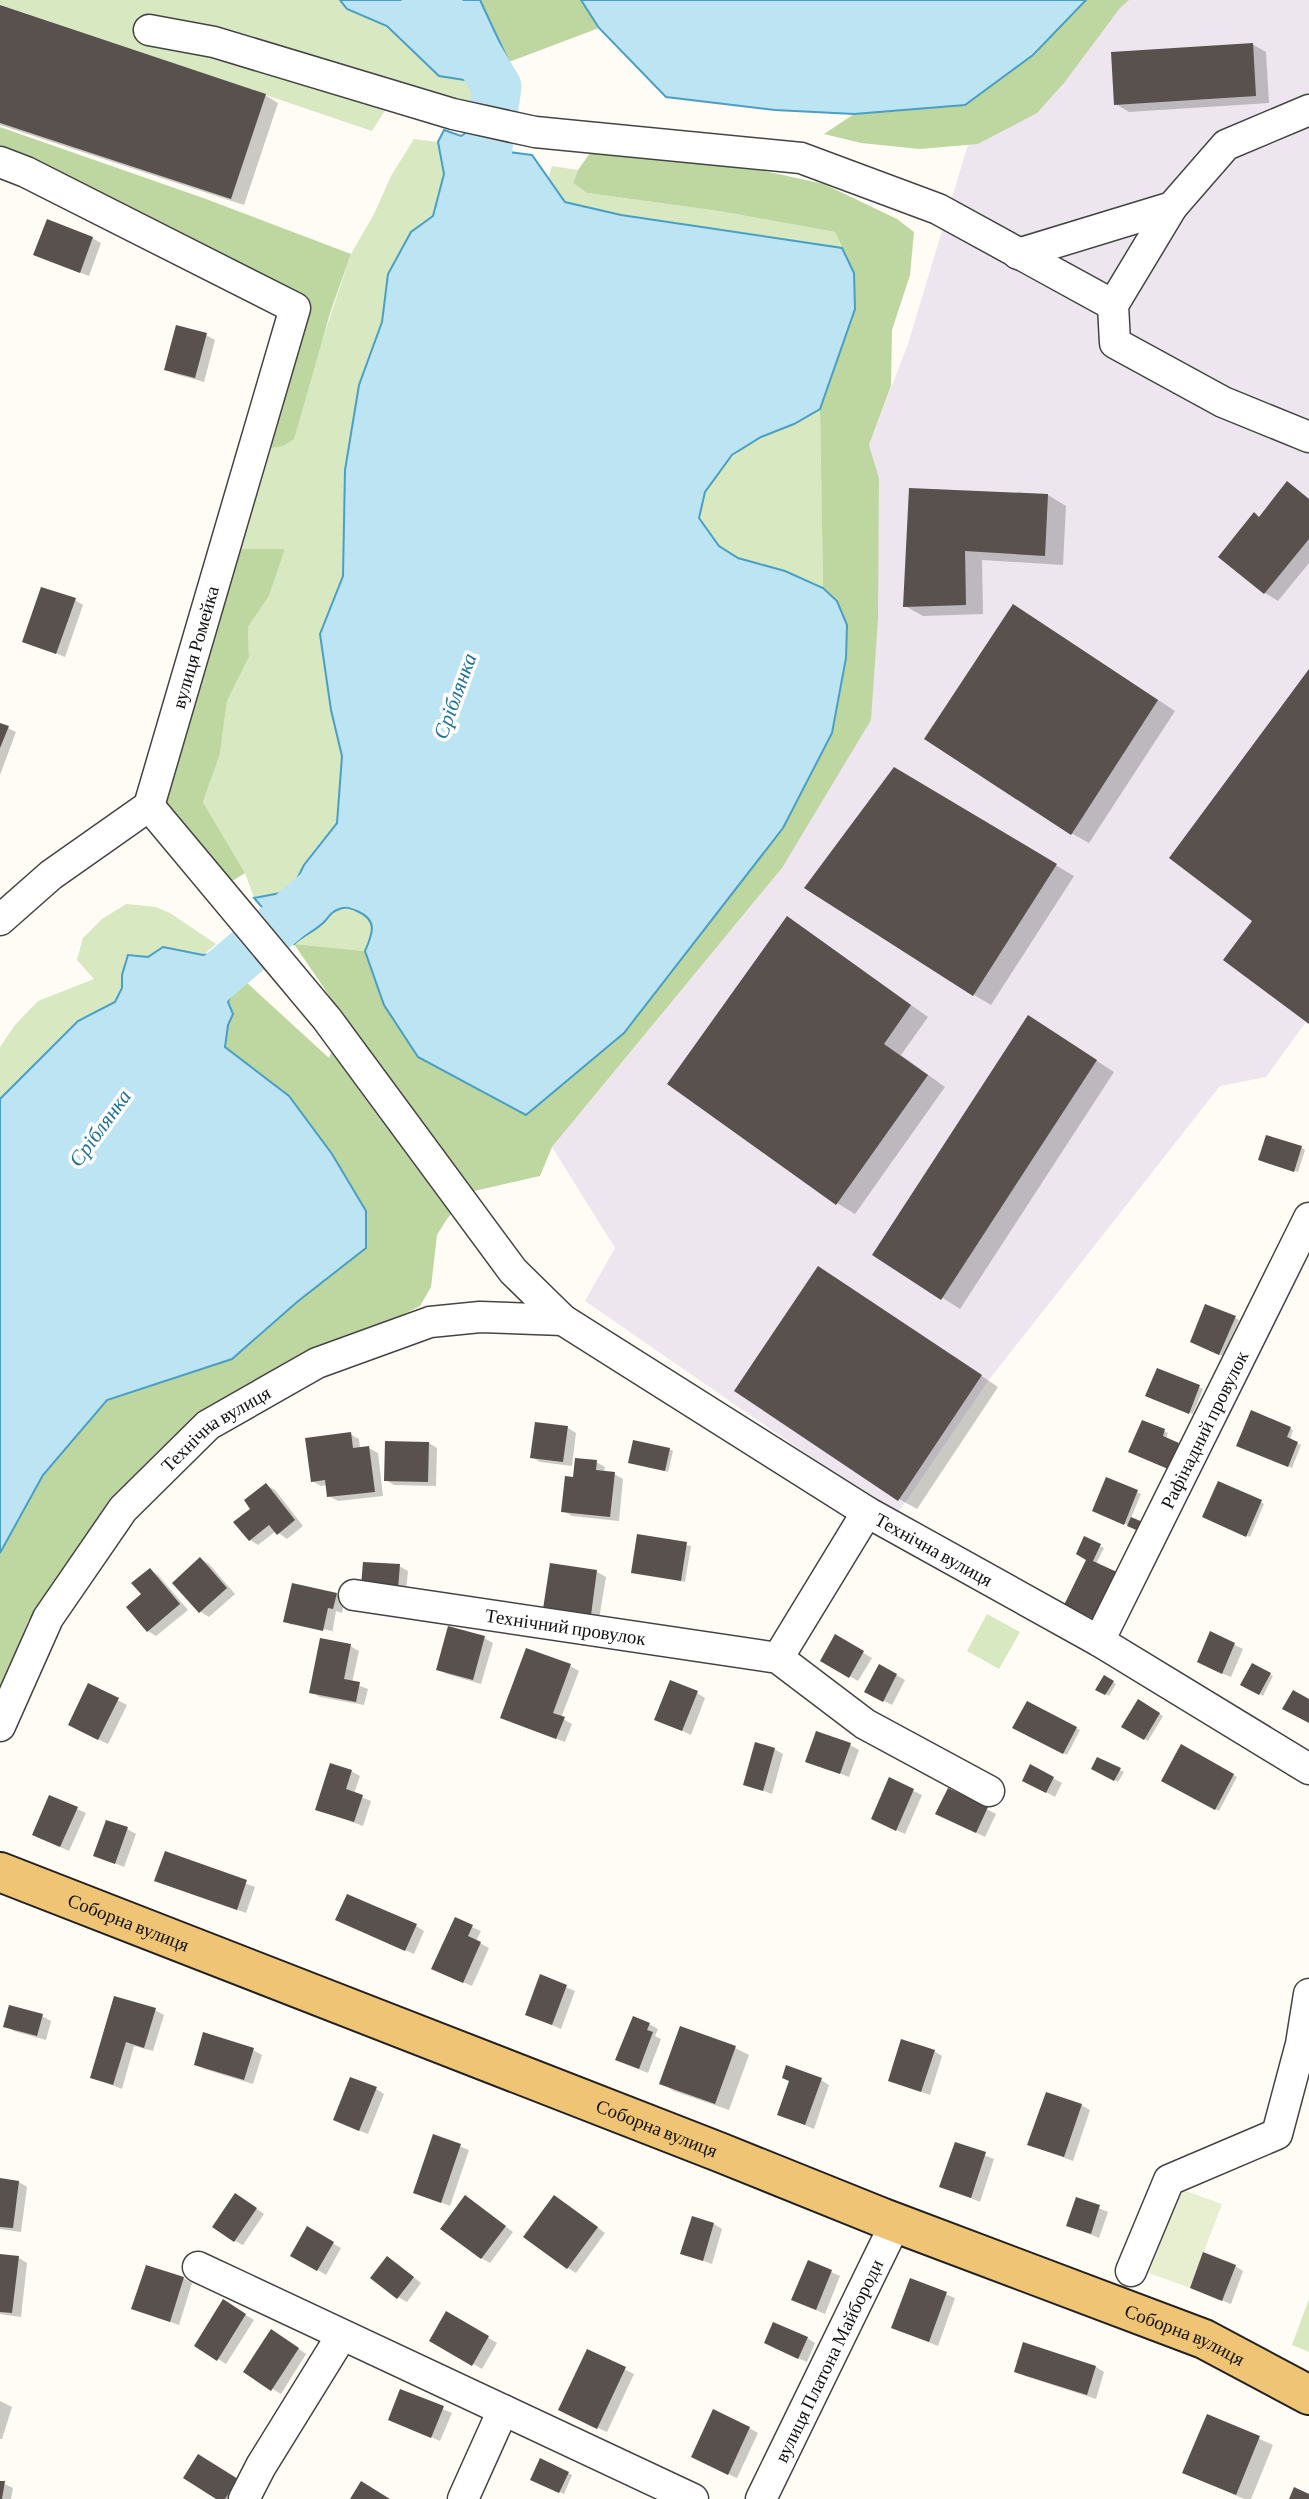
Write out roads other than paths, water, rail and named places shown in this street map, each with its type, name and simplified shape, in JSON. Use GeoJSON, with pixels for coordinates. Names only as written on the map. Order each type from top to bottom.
{"type":"FeatureCollection","features":[{"type":"Feature","properties":{"kind":"main road","name":"Соборна вулиця"},"geometry":{"type":"LineString","coordinates":[[2,1878],[1204,2339],[1309,2395]]}},
{"type":"Feature","properties":{"kind":"street"},"geometry":{"type":"LineString","coordinates":[[149,30],[214,42],[453,114],[535,132],[801,158],[937,209],[1113,305]]}},
{"type":"Feature","properties":{"kind":"street"},"geometry":{"type":"LineString","coordinates":[[1309,110],[1226,145],[1172,207],[1113,305],[1115,343],[1223,402],[1309,437]]}},
{"type":"Feature","properties":{"kind":"street","name":"вулиця Ромейка"},"geometry":{"type":"LineString","coordinates":[[0,162],[26,172],[295,308],[149,806]]}},
{"type":"Feature","properties":{"kind":"street"},"geometry":{"type":"LineString","coordinates":[[1018,254],[1172,207]]}},
{"type":"Feature","properties":{"kind":"street"},"geometry":{"type":"LineString","coordinates":[[0,920],[51,875],[149,806]]}},
{"type":"Feature","properties":{"kind":"street","name":"Технічна вулиця"},"geometry":{"type":"LineString","coordinates":[[149,806],[327,1020],[513,1271],[564,1320],[867,1512],[1099,1642],[1309,1769]]}},
{"type":"Feature","properties":{"kind":"street","name":"Рафінадний провулок"},"geometry":{"type":"LineString","coordinates":[[1099,1642],[1309,1218]]}},
{"type":"Feature","properties":{"kind":"street","name":"Технічна вулиця"},"geometry":{"type":"LineString","coordinates":[[0,1726],[48,1618],[123,1509],[208,1425],[317,1363],[430,1322],[480,1317],[564,1320]]}},
{"type":"Feature","properties":{"kind":"street"},"geometry":{"type":"LineString","coordinates":[[778,1658],[867,1512]]}},
{"type":"Feature","properties":{"kind":"street","name":"Технічний провулок"},"geometry":{"type":"LineString","coordinates":[[354,1595],[778,1658],[865,1724],[989,1791]]}},
{"type":"Feature","properties":{"kind":"street"},"geometry":{"type":"LineString","coordinates":[[1130,2271],[1168,2180],[1277,2134],[1301,2044],[1309,1994]]}},
{"type":"Feature","properties":{"kind":"street","name":"вулиця Платона Майбороди"},"geometry":{"type":"LineString","coordinates":[[761,2499],[896,2222]]}},
{"type":"Feature","properties":{"kind":"street"},"geometry":{"type":"LineString","coordinates":[[198,2267],[693,2499]]}},
{"type":"Feature","properties":{"kind":"street"},"geometry":{"type":"LineString","coordinates":[[244,2499],[261,2466],[342,2334]]}},
{"type":"Feature","properties":{"kind":"street"},"geometry":{"type":"LineString","coordinates":[[463,2499],[503,2410]]}},
{"type":"Feature","properties":{"kind":"water"},"geometry":{"type":"Polygon","coordinates":[[[340,0],[480,0],[509,62],[485,96],[471,81],[439,76],[387,26],[347,9],[340,0]]]}},
{"type":"Feature","properties":{"kind":"water"},"geometry":{"type":"Polygon","coordinates":[[[581,0],[1086,0],[1033,55],[965,105],[854,114],[775,110],[666,97],[599,28],[581,0]]]}},
{"type":"Feature","properties":{"kind":"water"},"geometry":{"type":"Polygon","coordinates":[[[444,130],[461,136],[469,131],[505,139],[509,152],[532,155],[565,202],[621,215],[842,248],[854,273],[855,309],[820,409],[794,424],[761,437],[732,455],[705,492],[699,518],[719,546],[738,558],[785,571],[823,588],[837,601],[847,625],[846,658],[832,733],[783,828],[624,1033],[526,1115],[418,1057],[384,1005],[365,951],[372,928],[364,915],[350,908],[340,909],[294,944],[254,898],[291,891],[304,865],[337,823],[342,756],[331,710],[320,634],[343,576],[345,470],[359,385],[382,322],[388,274],[411,232],[433,216],[444,174],[438,142],[444,130]]]}},
{"type":"Feature","properties":{"kind":"water"},"geometry":{"type":"Polygon","coordinates":[[[163,947],[203,955],[227,952],[245,981],[233,988],[228,1002],[233,1014],[228,1025],[225,1047],[289,1096],[332,1154],[366,1211],[366,1248],[297,1302],[232,1359],[107,1400],[43,1475],[0,1553],[0,1099],[78,1021],[115,1002],[122,988],[122,975],[128,955],[148,957],[163,947]]]}},
{"type":"Feature","properties":{"kind":"waterway","name":"Сріблянка"},"geometry":{"type":"LineString","coordinates":[[426,0],[468,39],[497,87],[484,174]]}},
{"type":"Feature","properties":{"kind":"waterway","name":"Сріблянка"},"geometry":{"type":"LineString","coordinates":[[186,1011],[201,991],[329,882]]}}]}
